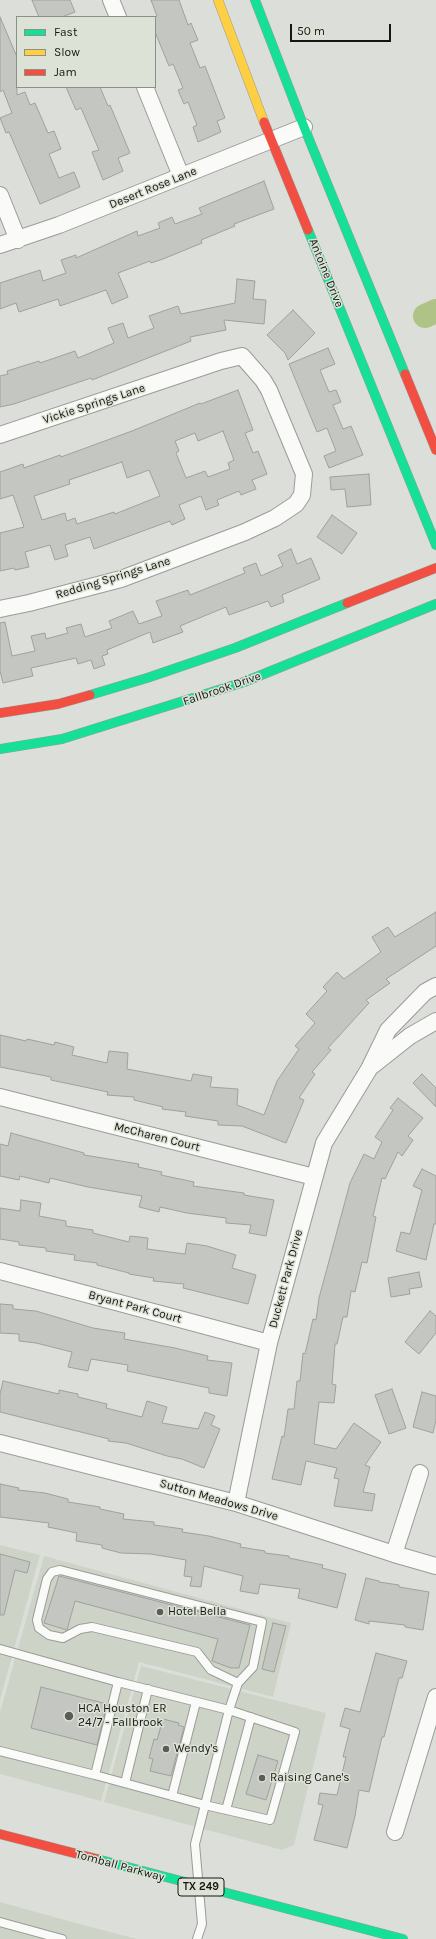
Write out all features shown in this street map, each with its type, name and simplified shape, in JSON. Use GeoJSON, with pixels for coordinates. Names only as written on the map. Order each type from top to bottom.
{"type":"FeatureCollection","features":[{"type":"Feature","properties":{"kind":"main road","name":"Antoine Drive"},"geometry":{"type":"LineString","coordinates":[[218,0],[272,140],[436,545]]}},
{"type":"Feature","properties":{"kind":"main road"},"geometry":{"type":"LineString","coordinates":[[255,0],[304,127],[432,428],[436,450]]}},
{"type":"Feature","properties":{"kind":"main road"},"geometry":{"type":"LineString","coordinates":[[0,713],[58,704],[147,678],[235,648],[436,568]]}},
{"type":"Feature","properties":{"kind":"main road","name":"Fallbrook Drive"},"geometry":{"type":"LineString","coordinates":[[0,749],[62,738],[152,712],[237,684],[436,604]]}},
{"type":"Feature","properties":{"kind":"main road","name":"Tomball Parkway"},"geometry":{"type":"LineString","coordinates":[[0,1834],[403,1939]]}},
{"type":"Feature","properties":{"kind":"street"},"geometry":{"type":"LineString","coordinates":[[111,0],[118,16]]}},
{"type":"Feature","properties":{"kind":"street"},"geometry":{"type":"LineString","coordinates":[[145,88],[181,176]]}},
{"type":"Feature","properties":{"kind":"street","name":"Desert Rose Lane"},"geometry":{"type":"LineString","coordinates":[[0,245],[59,225],[304,127]]}},
{"type":"Feature","properties":{"kind":"street"},"geometry":{"type":"LineString","coordinates":[[0,195],[18,240]]}},
{"type":"Feature","properties":{"kind":"street","name":"Vickie Springs Lane"},"geometry":{"type":"LineString","coordinates":[[0,435],[221,361],[242,356],[263,380],[269,390],[304,474],[302,495],[296,504],[275,518],[224,540]]}},
{"type":"Feature","properties":{"kind":"street","name":"Redding Springs Lane"},"geometry":{"type":"LineString","coordinates":[[0,608],[29,603],[121,579],[224,540]]}},
{"type":"Feature","properties":{"kind":"street","name":"Duckett Park Drive"},"geometry":{"type":"LineString","coordinates":[[236,1503],[269,1343],[324,1144],[369,1068],[388,1030],[425,992],[436,986]]}},
{"type":"Feature","properties":{"kind":"street","name":"Duckett Park Drive"},"geometry":{"type":"LineString","coordinates":[[369,1068],[410,1036],[436,1021]]}},
{"type":"Feature","properties":{"kind":"street","name":"McCharen Court"},"geometry":{"type":"LineString","coordinates":[[0,1097],[314,1177]]}},
{"type":"Feature","properties":{"kind":"street","name":"Bryant Park Court"},"geometry":{"type":"LineString","coordinates":[[0,1271],[269,1343]]}},
{"type":"Feature","properties":{"kind":"street","name":"Sutton Meadows Drive"},"geometry":{"type":"LineString","coordinates":[[0,1443],[236,1503],[436,1566]]}},
{"type":"Feature","properties":{"kind":"street"},"geometry":{"type":"LineString","coordinates":[[394,1554],[420,1472]]}},
{"type":"Feature","properties":{"kind":"street"},"geometry":{"type":"LineString","coordinates":[[395,1832],[430,1743],[436,1697]]}},
{"type":"Feature","properties":{"kind":"lane"},"geometry":{"type":"LineString","coordinates":[[197,1939],[202,1924],[195,1844],[229,1710],[238,1683],[252,1667],[262,1622],[60,1570],[52,1572],[47,1579],[37,1620],[39,1628],[49,1636],[63,1638],[80,1629],[92,1627],[154,1641],[197,1652],[211,1670],[238,1683]]}},
{"type":"Feature","properties":{"kind":"lane"},"geometry":{"type":"LineString","coordinates":[[0,1649],[118,1682],[229,1710],[295,1732],[270,1820],[205,1805],[0,1751]]}},
{"type":"Feature","properties":{"kind":"lane"},"geometry":{"type":"LineString","coordinates":[[95,1775],[118,1682]]}},
{"type":"Feature","properties":{"kind":"lane"},"geometry":{"type":"LineString","coordinates":[[125,1783],[148,1689]]}},
{"type":"Feature","properties":{"kind":"lane"},"geometry":{"type":"LineString","coordinates":[[172,1796],[196,1702]]}},
{"type":"Feature","properties":{"kind":"lane"},"geometry":{"type":"LineString","coordinates":[[226,1810],[251,1717]]}},
{"type":"Feature","properties":{"kind":"lane"},"geometry":{"type":"LineString","coordinates":[[0,1922],[30,1935],[62,1939]]}},
{"type":"Feature","properties":{"kind":"shaded area"},"geometry":{"type":"Polygon","coordinates":[[[0,1545],[40,1555],[0,1700],[0,1545]]]}},
{"type":"Feature","properties":{"kind":"shaded area"},"geometry":{"type":"Polygon","coordinates":[[[44,1556],[291,1623],[273,1697],[139,1662],[101,1801],[0,1774],[0,1712],[44,1556]]]}},
{"type":"Feature","properties":{"kind":"shaded area"},"geometry":{"type":"Polygon","coordinates":[[[141,1666],[326,1713],[294,1845],[282,1850],[104,1802],[141,1666]]]}},
{"type":"Feature","properties":{"kind":"shaded area"},"geometry":{"type":"Polygon","coordinates":[[[0,1902],[83,1925],[137,1939],[0,1939],[0,1902]]]}},
{"type":"Feature","properties":{"kind":"building"},"geometry":{"type":"Polygon","coordinates":[[[32,0],[70,0],[75,12],[65,16],[39,16],[32,0]]]}},
{"type":"Feature","properties":{"kind":"building"},"geometry":{"type":"Polygon","coordinates":[[[151,0],[179,0],[188,25],[191,23],[198,40],[190,43],[200,68],[205,66],[225,118],[217,121],[221,132],[198,142],[193,127],[197,125],[188,102],[184,104],[178,90],[183,88],[173,64],[169,66],[156,34],[157,16],[151,0]]]}},
{"type":"Feature","properties":{"kind":"building"},"geometry":{"type":"Polygon","coordinates":[[[0,17],[16,55],[17,95],[25,92],[30,105],[35,103],[48,133],[54,131],[61,149],[49,154],[59,178],[74,172],[80,187],[40,204],[9,132],[6,133],[0,118],[12,113],[3,90],[0,92],[0,17]]]}},
{"type":"Feature","properties":{"kind":"building"},"geometry":{"type":"Polygon","coordinates":[[[66,88],[100,88],[108,106],[110,105],[130,153],[118,158],[123,171],[103,180],[92,152],[99,150],[81,108],[76,110],[66,88]]]}},
{"type":"Feature","properties":{"kind":"building"},"geometry":{"type":"Polygon","coordinates":[[[264,181],[274,209],[234,224],[235,226],[201,240],[202,243],[163,259],[151,263],[150,261],[118,273],[128,297],[112,304],[106,290],[60,306],[58,299],[19,312],[16,303],[0,309],[0,283],[40,270],[43,281],[66,273],[61,260],[76,255],[76,258],[137,231],[138,236],[160,228],[158,223],[172,217],[175,224],[202,214],[199,208],[264,181]]]}},
{"type":"Feature","properties":{"kind":"building"},"geometry":{"type":"Polygon","coordinates":[[[237,279],[255,281],[253,299],[266,300],[264,324],[224,320],[226,330],[190,337],[191,341],[92,380],[91,378],[14,404],[0,407],[0,376],[8,374],[7,371],[39,361],[40,363],[75,351],[78,358],[114,343],[108,328],[123,323],[128,338],[154,328],[149,316],[178,306],[181,314],[235,303],[237,279]]]}},
{"type":"Feature","properties":{"kind":"building"},"geometry":{"type":"Polygon","coordinates":[[[293,310],[315,333],[288,360],[285,353],[267,335],[293,310]]]}},
{"type":"Feature","properties":{"kind":"building"},"geometry":{"type":"Polygon","coordinates":[[[328,348],[335,364],[320,370],[329,392],[336,390],[341,402],[333,405],[343,429],[351,426],[363,455],[329,468],[324,456],[336,451],[327,428],[317,432],[289,364],[328,348]]]}},
{"type":"Feature","properties":{"kind":"building"},"geometry":{"type":"Polygon","coordinates":[[[238,390],[253,430],[245,433],[253,453],[258,451],[267,474],[252,480],[256,489],[241,495],[239,491],[217,500],[219,505],[206,510],[201,496],[179,505],[185,519],[172,525],[170,521],[94,549],[90,537],[65,545],[68,556],[55,560],[50,545],[25,552],[29,567],[0,571],[0,533],[24,527],[13,495],[0,499],[0,472],[23,464],[24,468],[60,455],[61,457],[132,431],[200,403],[201,404],[238,390]],[[223,431],[198,441],[195,433],[175,441],[179,451],[176,453],[186,478],[205,471],[208,477],[230,469],[228,463],[234,460],[223,431]],[[122,462],[69,480],[70,484],[34,496],[42,520],[65,513],[67,521],[75,518],[77,524],[114,512],[115,514],[160,496],[149,470],[127,478],[122,462]]]}},
{"type":"Feature","properties":{"kind":"building"},"geometry":{"type":"Polygon","coordinates":[[[369,474],[371,505],[347,507],[345,489],[331,490],[330,477],[369,474]]]}},
{"type":"Feature","properties":{"kind":"building"},"geometry":{"type":"Polygon","coordinates":[[[332,515],[357,533],[342,554],[317,537],[332,515]]]}},
{"type":"Feature","properties":{"kind":"building"},"geometry":{"type":"Polygon","coordinates":[[[291,549],[297,564],[311,558],[320,579],[282,595],[284,602],[271,607],[268,601],[229,615],[226,607],[180,626],[183,632],[153,643],[150,632],[107,650],[108,654],[102,656],[105,665],[94,669],[91,660],[78,664],[76,658],[31,668],[33,676],[3,683],[0,671],[0,623],[5,622],[12,656],[35,651],[31,636],[45,633],[46,639],[68,633],[66,628],[81,624],[85,637],[112,628],[109,621],[133,611],[139,624],[162,616],[156,601],[188,590],[190,595],[245,573],[243,568],[256,563],[261,576],[283,566],[278,555],[291,549]]]}},
{"type":"Feature","properties":{"kind":"building"},"geometry":{"type":"Polygon","coordinates":[[[436,912],[436,946],[386,979],[390,983],[366,1000],[369,1003],[328,1048],[331,1050],[312,1072],[315,1074],[299,1098],[304,1100],[286,1143],[242,1126],[218,1125],[218,1121],[185,1116],[186,1112],[162,1109],[163,1107],[134,1100],[134,1097],[107,1095],[108,1092],[51,1080],[51,1077],[0,1067],[0,1035],[54,1045],[55,1042],[74,1047],[72,1055],[107,1063],[109,1051],[128,1053],[127,1069],[191,1081],[193,1074],[212,1077],[210,1087],[238,1089],[237,1105],[264,1115],[277,1081],[299,1049],[295,1046],[315,1023],[306,1014],[327,991],[323,987],[337,972],[344,979],[381,952],[372,937],[388,927],[395,937],[436,912]]]}},
{"type":"Feature","properties":{"kind":"building"},"geometry":{"type":"Polygon","coordinates":[[[422,1074],[436,1088],[436,1107],[413,1083],[422,1074]]]}},
{"type":"Feature","properties":{"kind":"building"},"geometry":{"type":"Polygon","coordinates":[[[398,1098],[423,1118],[408,1136],[413,1140],[402,1156],[398,1152],[385,1179],[382,1178],[373,1216],[376,1217],[367,1263],[362,1262],[355,1292],[351,1291],[347,1317],[343,1317],[337,1344],[335,1344],[332,1384],[336,1385],[334,1403],[319,1402],[314,1444],[336,1449],[354,1423],[381,1442],[365,1465],[370,1467],[363,1492],[375,1494],[372,1511],[334,1506],[339,1479],[334,1478],[337,1468],[306,1461],[301,1485],[272,1479],[282,1436],[284,1437],[288,1409],[294,1409],[297,1381],[300,1381],[303,1353],[305,1354],[313,1319],[316,1320],[319,1298],[350,1183],[364,1154],[374,1159],[382,1142],[375,1137],[393,1110],[390,1108],[398,1098]]]}},
{"type":"Feature","properties":{"kind":"building"},"geometry":{"type":"Polygon","coordinates":[[[11,1133],[84,1153],[84,1155],[139,1164],[138,1167],[162,1172],[161,1175],[194,1182],[193,1186],[244,1193],[244,1195],[274,1200],[266,1236],[249,1233],[251,1225],[226,1223],[226,1218],[187,1213],[160,1207],[159,1212],[139,1207],[142,1196],[88,1187],[50,1178],[49,1183],[20,1176],[19,1180],[0,1176],[0,1144],[8,1146],[11,1133]]]}},
{"type":"Feature","properties":{"kind":"building"},"geometry":{"type":"Polygon","coordinates":[[[422,1169],[436,1176],[436,1224],[434,1224],[426,1260],[396,1251],[401,1232],[410,1234],[422,1190],[413,1186],[422,1169]]]}},
{"type":"Feature","properties":{"kind":"building"},"geometry":{"type":"Polygon","coordinates":[[[21,1200],[41,1203],[39,1216],[66,1221],[66,1226],[93,1230],[93,1233],[129,1242],[130,1236],[148,1238],[147,1249],[185,1254],[187,1243],[207,1246],[236,1255],[232,1268],[256,1275],[248,1304],[183,1288],[184,1284],[153,1281],[154,1278],[129,1274],[97,1265],[97,1263],[74,1260],[75,1255],[46,1251],[46,1248],[19,1245],[19,1242],[0,1239],[0,1208],[20,1211],[21,1200]]]}},
{"type":"Feature","properties":{"kind":"building"},"geometry":{"type":"Polygon","coordinates":[[[419,1272],[422,1287],[409,1289],[410,1294],[391,1297],[388,1278],[419,1272]]]}},
{"type":"Feature","properties":{"kind":"building"},"geometry":{"type":"Polygon","coordinates":[[[0,1304],[13,1305],[13,1309],[36,1311],[93,1328],[125,1333],[124,1339],[175,1348],[208,1356],[207,1360],[232,1363],[227,1396],[209,1393],[209,1388],[127,1371],[128,1365],[91,1359],[88,1371],[68,1367],[72,1352],[36,1343],[19,1341],[19,1334],[0,1333],[0,1304]]]}},
{"type":"Feature","properties":{"kind":"building"},"geometry":{"type":"Polygon","coordinates":[[[430,1311],[436,1316],[436,1333],[419,1354],[405,1342],[430,1311]]]}},
{"type":"Feature","properties":{"kind":"building"},"geometry":{"type":"Polygon","coordinates":[[[3,1381],[59,1394],[59,1390],[78,1394],[78,1397],[107,1404],[106,1408],[142,1417],[147,1401],[167,1407],[162,1423],[198,1429],[205,1412],[215,1416],[211,1425],[220,1429],[204,1468],[182,1459],[167,1456],[126,1443],[108,1441],[109,1439],[0,1412],[0,1394],[3,1381]]]}},
{"type":"Feature","properties":{"kind":"building"},"geometry":{"type":"Polygon","coordinates":[[[392,1389],[406,1428],[389,1434],[375,1395],[392,1389]]]}},
{"type":"Feature","properties":{"kind":"building"},"geometry":{"type":"Polygon","coordinates":[[[422,1392],[436,1396],[436,1420],[433,1433],[413,1427],[422,1392]]]}},
{"type":"Feature","properties":{"kind":"building"},"geometry":{"type":"Polygon","coordinates":[[[0,1484],[19,1488],[18,1490],[45,1493],[68,1499],[68,1502],[100,1507],[100,1509],[124,1514],[123,1519],[154,1522],[154,1525],[183,1529],[182,1532],[209,1536],[241,1544],[240,1547],[265,1551],[265,1553],[289,1556],[289,1558],[323,1565],[322,1568],[346,1574],[337,1608],[298,1598],[300,1589],[260,1584],[258,1594],[240,1591],[243,1576],[204,1566],[201,1587],[190,1586],[192,1577],[184,1576],[186,1560],[151,1554],[121,1553],[102,1548],[102,1545],[76,1541],[77,1533],[48,1527],[49,1523],[0,1517],[0,1484]]]}},
{"type":"Feature","properties":{"kind":"building"},"geometry":{"type":"Polygon","coordinates":[[[0,1554],[30,1562],[27,1573],[15,1570],[4,1615],[0,1615],[0,1554]]]}},
{"type":"Feature","properties":{"kind":"building","name":"Hotel Bella"},"geometry":{"type":"Polygon","coordinates":[[[59,1576],[250,1625],[239,1668],[231,1668],[212,1661],[218,1639],[75,1601],[67,1630],[44,1623],[59,1576]]]}},
{"type":"Feature","properties":{"kind":"building"},"geometry":{"type":"Polygon","coordinates":[[[366,1578],[379,1582],[399,1585],[399,1587],[429,1592],[423,1630],[405,1627],[405,1625],[369,1621],[369,1624],[355,1620],[366,1578]]]}},
{"type":"Feature","properties":{"kind":"building"},"geometry":{"type":"Polygon","coordinates":[[[273,1623],[286,1626],[274,1672],[262,1669],[273,1623]]]}},
{"type":"Feature","properties":{"kind":"building"},"geometry":{"type":"Polygon","coordinates":[[[376,1653],[407,1661],[402,1678],[399,1678],[384,1737],[382,1737],[369,1792],[359,1790],[355,1816],[347,1848],[314,1840],[323,1805],[318,1804],[320,1793],[337,1795],[346,1757],[343,1757],[350,1729],[340,1726],[345,1708],[360,1712],[376,1653]]]}},
{"type":"Feature","properties":{"kind":"building","name":"HCA Houston ER 24/7 - Fallbrook"},"geometry":{"type":"Polygon","coordinates":[[[41,1687],[107,1704],[97,1745],[31,1728],[41,1687]]]}},
{"type":"Feature","properties":{"kind":"building","name":"Wendy's"},"geometry":{"type":"Polygon","coordinates":[[[163,1719],[179,1723],[178,1725],[184,1727],[171,1776],[150,1771],[153,1759],[149,1758],[154,1739],[157,1740],[163,1719]]]}},
{"type":"Feature","properties":{"kind":"building","name":"Raising Cane's"},"geometry":{"type":"Polygon","coordinates":[[[258,1755],[278,1761],[266,1800],[246,1794],[258,1755]]]}},
{"type":"Feature","properties":{"kind":"waterway"},"geometry":{"type":"LineString","coordinates":[[425,316],[436,311]]}},
{"type":"Feature","properties":{"kind":"traffic: fast"},"geometry":{"type":"LineString","coordinates":[[255,0],[304,127],[405,374]]}},
{"type":"Feature","properties":{"kind":"traffic: fast"},"geometry":{"type":"LineString","coordinates":[[308,230],[436,545]]}},
{"type":"Feature","properties":{"kind":"traffic: fast"},"geometry":{"type":"LineString","coordinates":[[90,695],[147,678],[235,648],[347,603]]}},
{"type":"Feature","properties":{"kind":"traffic: fast"},"geometry":{"type":"LineString","coordinates":[[0,749],[62,739],[244,682],[436,604]]}},
{"type":"Feature","properties":{"kind":"traffic: fast"},"geometry":{"type":"LineString","coordinates":[[97,1859],[403,1939]]}},
{"type":"Feature","properties":{"kind":"traffic: slow"},"geometry":{"type":"LineString","coordinates":[[218,0],[264,122]]}},
{"type":"Feature","properties":{"kind":"traffic: jam"},"geometry":{"type":"LineString","coordinates":[[264,122],[308,230]]}},
{"type":"Feature","properties":{"kind":"traffic: jam"},"geometry":{"type":"LineString","coordinates":[[405,374],[436,450]]}},
{"type":"Feature","properties":{"kind":"traffic: jam"},"geometry":{"type":"LineString","coordinates":[[347,603],[436,568]]}},
{"type":"Feature","properties":{"kind":"traffic: jam"},"geometry":{"type":"LineString","coordinates":[[0,713],[58,704],[90,695]]}},
{"type":"Feature","properties":{"kind":"traffic: jam"},"geometry":{"type":"LineString","coordinates":[[0,1834],[97,1859]]}},
{"type":"Feature","properties":{"kind":"place","name":"Hotel Bella"},"geometry":{"type":"Point","coordinates":[160,1612]}},
{"type":"Feature","properties":{"kind":"place","name":"HCA Houston ER 24/7 - Fallbrook"},"geometry":{"type":"Point","coordinates":[69,1716]}},
{"type":"Feature","properties":{"kind":"place","name":"Wendy's"},"geometry":{"type":"Point","coordinates":[166,1749]}},
{"type":"Feature","properties":{"kind":"place","name":"Raising Cane's"},"geometry":{"type":"Point","coordinates":[262,1778]}}]}
